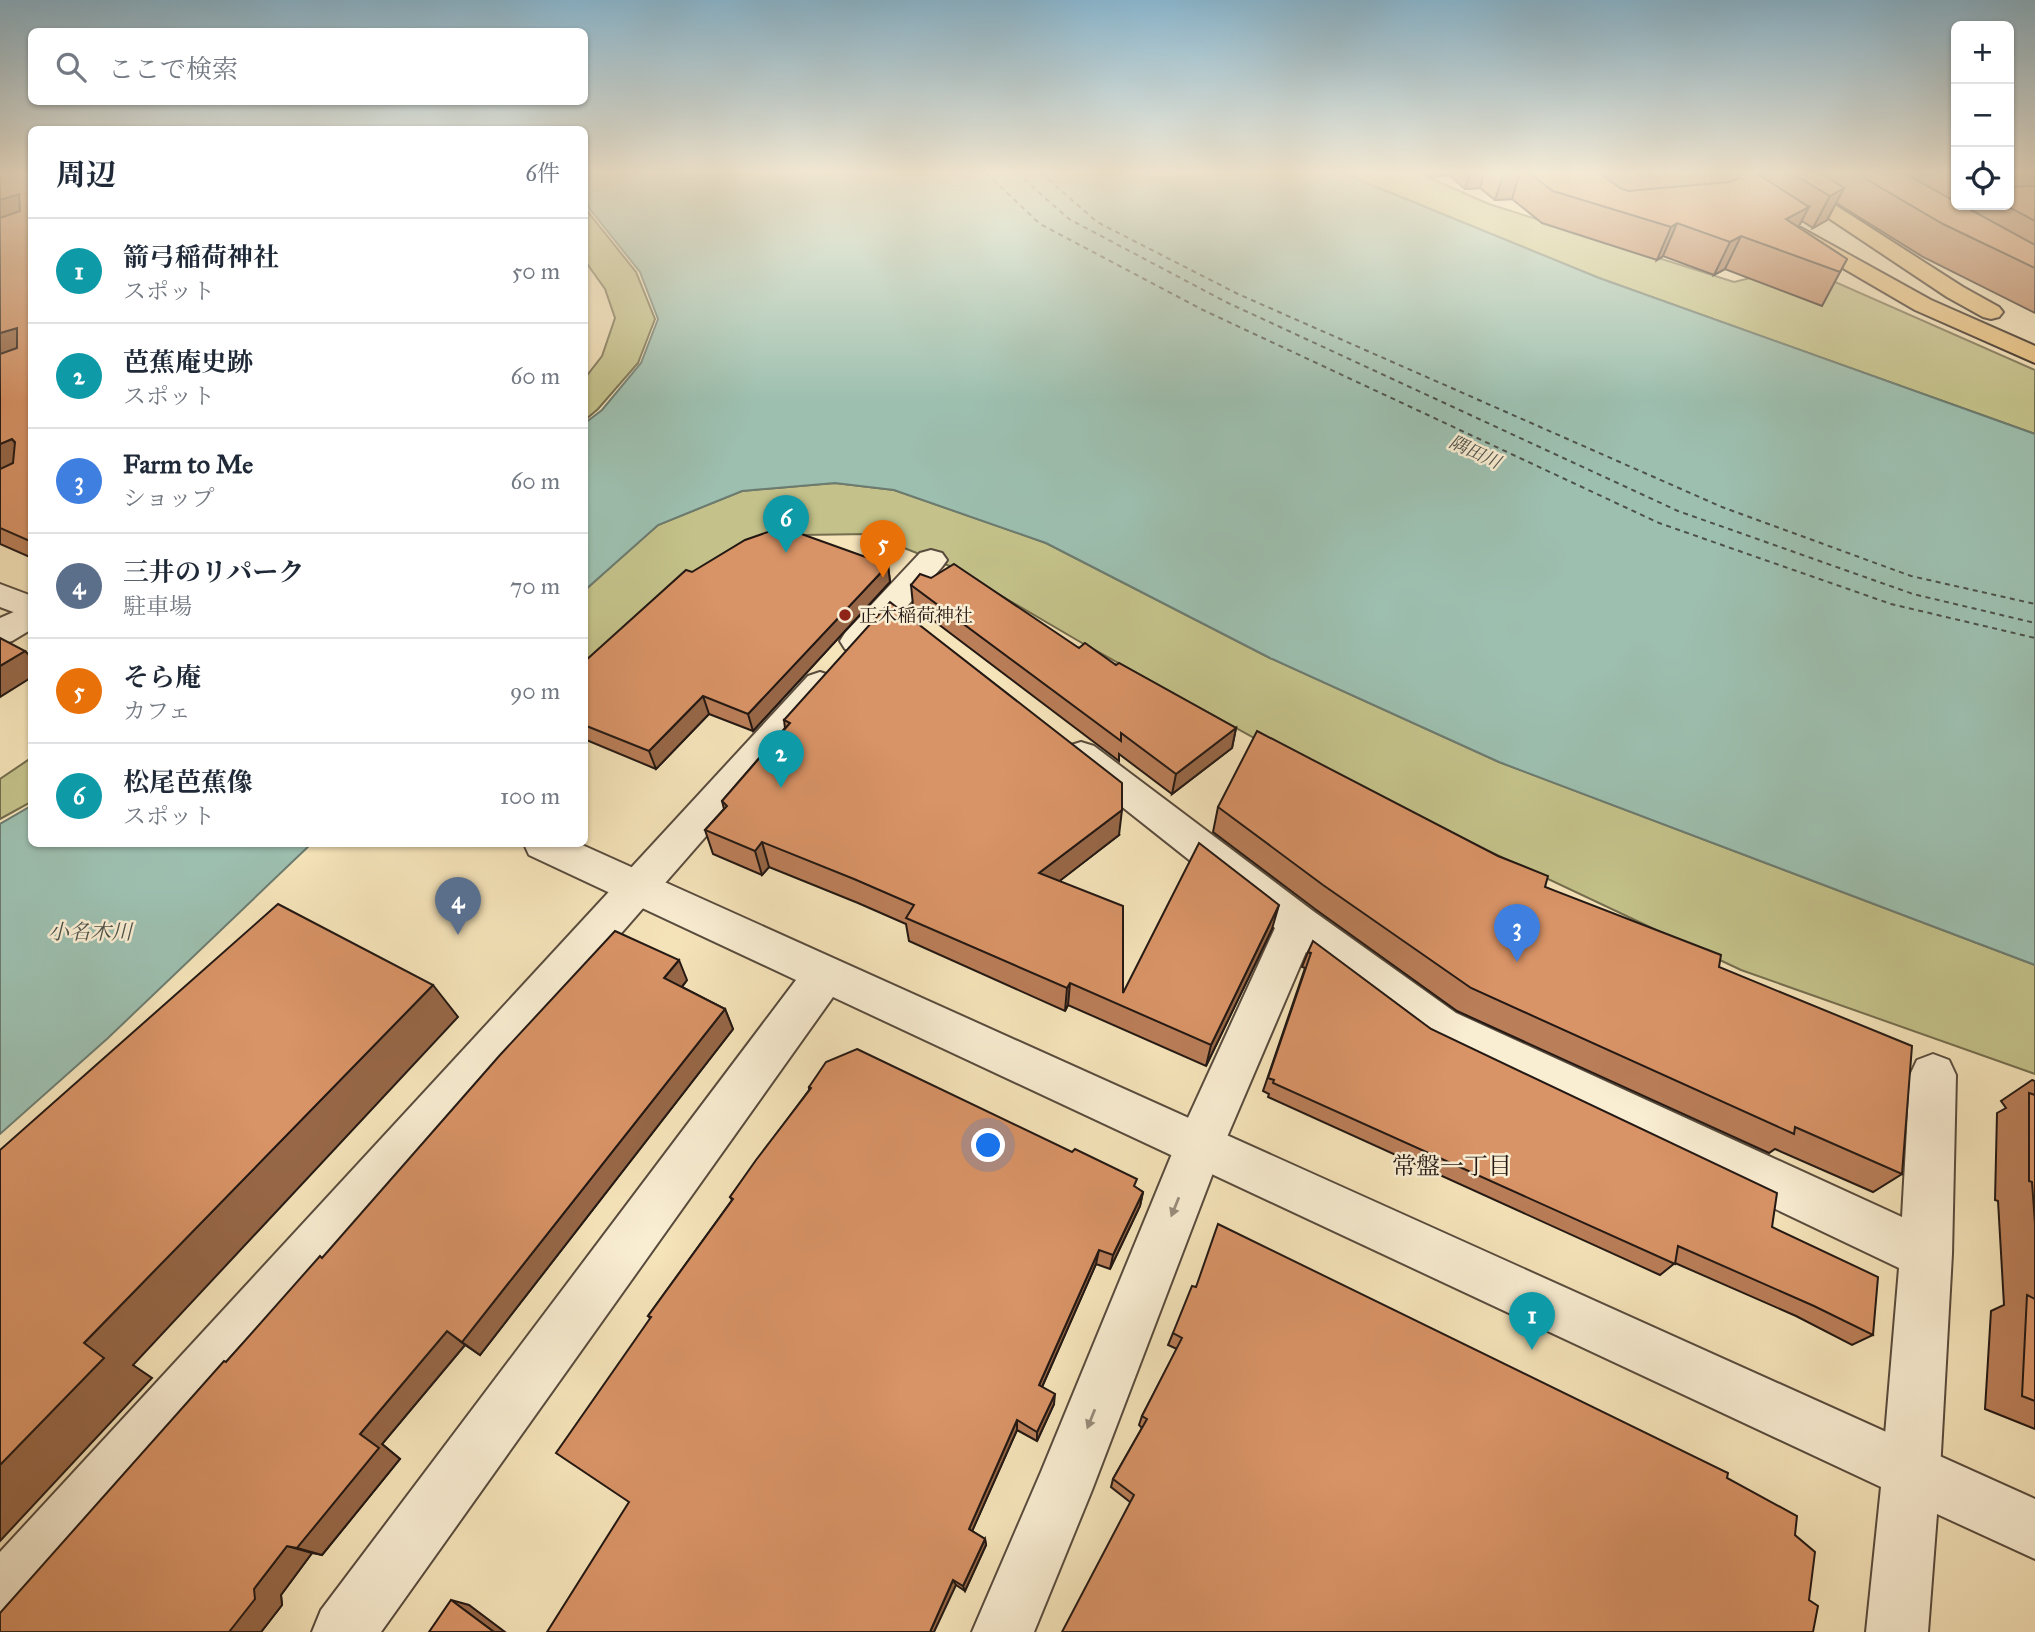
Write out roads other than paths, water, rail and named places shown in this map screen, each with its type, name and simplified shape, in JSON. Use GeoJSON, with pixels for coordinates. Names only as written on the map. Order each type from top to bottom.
{"type":"FeatureCollection","features":[{"type":"Feature","properties":{"kind":"highway"},"geometry":{"type":"LineString","coordinates":[[1817,249],[1979,331],[2035,355]]}},
{"type":"Feature","properties":{"kind":"highway"},"geometry":{"type":"LineString","coordinates":[[1867,249],[1888,262],[2035,332]]}},
{"type":"Feature","properties":{"kind":"highway"},"geometry":{"type":"LineString","coordinates":[[1889,249],[1955,292],[2000,316]]}},
{"type":"Feature","properties":{"kind":"street"},"geometry":{"type":"LineString","coordinates":[[0,1597],[638,886],[905,619],[931,560]]}},
{"type":"Feature","properties":{"kind":"street"},"geometry":{"type":"LineString","coordinates":[[0,594],[28,609]]}},
{"type":"Feature","properties":{"kind":"street"},"geometry":{"type":"LineString","coordinates":[[0,633],[28,614]]}},
{"type":"Feature","properties":{"kind":"street"},"geometry":{"type":"LineString","coordinates":[[1055,734],[1298,923],[1440,1027],[1926,1254]]}},
{"type":"Feature","properties":{"kind":"street"},"geometry":{"type":"LineString","coordinates":[[550,847],[2035,1529]]}},
{"type":"Feature","properties":{"kind":"street"},"geometry":{"type":"LineString","coordinates":[[1003,1632],[1063,1490],[1200,1144],[1298,923]]}},
{"type":"Feature","properties":{"kind":"street"},"geometry":{"type":"LineString","coordinates":[[343,1632],[826,973]]}},
{"type":"Feature","properties":{"kind":"street"},"geometry":{"type":"LineString","coordinates":[[1897,1632],[1926,1254],[1933,1075]]}},
{"type":"Feature","properties":{"kind":"water","name":"隅田川"},"geometry":{"type":"Polygon","coordinates":[[[622,249],[1528,249],[1599,278],[2035,434],[2035,965],[1499,762],[1270,658],[1046,543],[894,490],[835,483],[742,491],[658,525],[588,587],[588,421],[602,410],[641,363],[658,319],[640,272],[622,249]]]}},
{"type":"Feature","properties":{"kind":"water","name":"小名木川"},"geometry":{"type":"Polygon","coordinates":[[[28,808],[28,847],[308,847],[108,1038],[0,1134],[0,824],[28,808]]]}},
{"type":"Feature","properties":{"kind":"place","name":"松尾芭蕉像"},"geometry":{"type":"Point","coordinates":[786,553]}},
{"type":"Feature","properties":{"kind":"place","name":"そら庵"},"geometry":{"type":"Point","coordinates":[883,578]}},
{"type":"Feature","properties":{"kind":"place","name":"正木稲荷神社"},"geometry":{"type":"Point","coordinates":[845,615]}},
{"type":"Feature","properties":{"kind":"place","name":"芭蕉庵史跡"},"geometry":{"type":"Point","coordinates":[781,788]}},
{"type":"Feature","properties":{"kind":"place","name":"三井のリパーク"},"geometry":{"type":"Point","coordinates":[458,935]}},
{"type":"Feature","properties":{"kind":"place","name":"Farm to Me"},"geometry":{"type":"Point","coordinates":[1517,962]}},
{"type":"Feature","properties":{"kind":"place","name":"箭弓稲荷神社"},"geometry":{"type":"Point","coordinates":[1532,1350]}},
{"type":"Feature","properties":{"kind":"district","name":"常盤一丁目"},"geometry":{"type":"Point","coordinates":[1452,1166]}}]}
